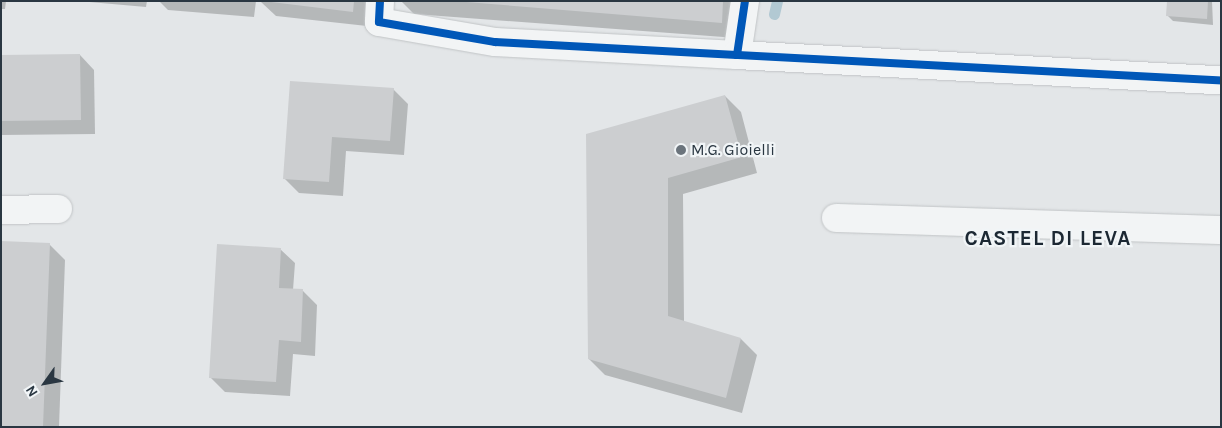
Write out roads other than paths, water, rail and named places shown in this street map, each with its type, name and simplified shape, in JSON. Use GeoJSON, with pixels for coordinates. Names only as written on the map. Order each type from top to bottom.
{"type":"FeatureCollection","features":[{"type":"Feature","properties":{"kind":"street"},"geometry":{"type":"LineString","coordinates":[[380,1],[380,22],[495,42],[1221,80]]}},
{"type":"Feature","properties":{"kind":"street"},"geometry":{"type":"LineString","coordinates":[[737,55],[745,1]]}},
{"type":"Feature","properties":{"kind":"street"},"geometry":{"type":"LineString","coordinates":[[1,210],[58,209]]}},
{"type":"Feature","properties":{"kind":"street"},"geometry":{"type":"LineString","coordinates":[[836,218],[1221,230]]}},
{"type":"Feature","properties":{"kind":"waterway"},"geometry":{"type":"LineString","coordinates":[[774,14],[777,1]]}},
{"type":"Feature","properties":{"kind":"place","name":"M.G. Gioielli"},"geometry":{"type":"Point","coordinates":[681,150]}},
{"type":"Feature","properties":{"kind":"district","name":"CASTEL DI LEVA"},"geometry":{"type":"Point","coordinates":[1048,238]}}]}
